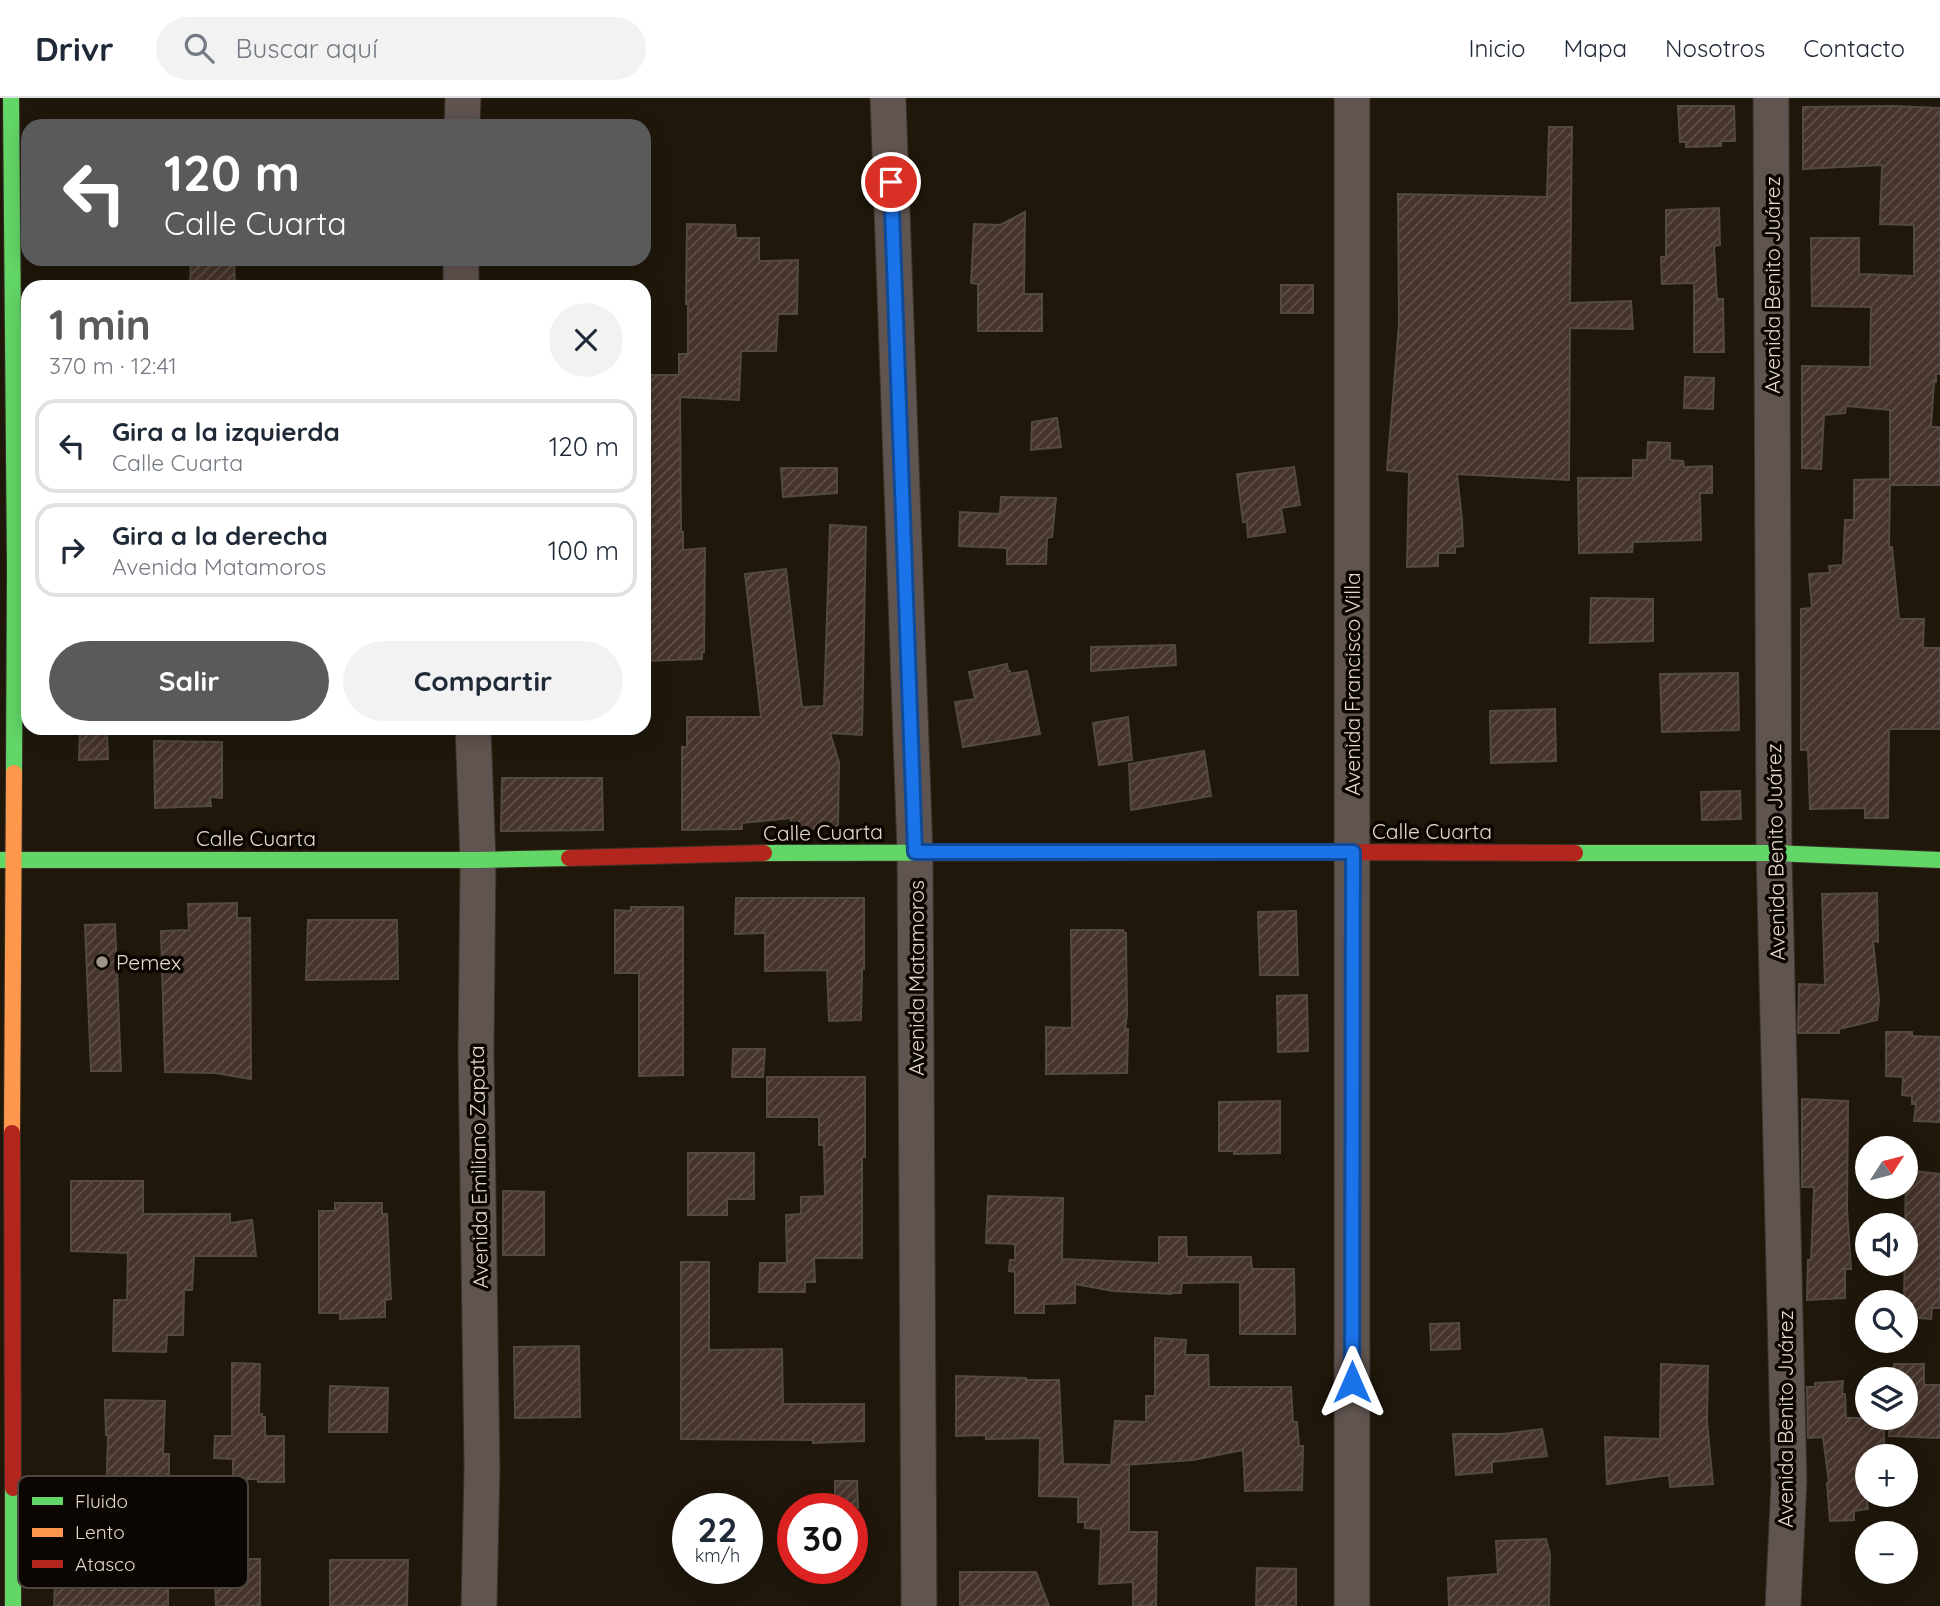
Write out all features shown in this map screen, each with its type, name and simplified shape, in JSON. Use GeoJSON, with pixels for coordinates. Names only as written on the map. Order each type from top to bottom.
{"type":"FeatureCollection","features":[{"type":"Feature","properties":{"kind":"street"},"geometry":{"type":"LineString","coordinates":[[11,98],[6,275],[6,1129],[7,1416],[13,1606]]}},
{"type":"Feature","properties":{"kind":"street"},"geometry":{"type":"LineString","coordinates":[[462,119],[463,98]]}},
{"type":"Feature","properties":{"kind":"street","name":"Avenida Matamoros"},"geometry":{"type":"LineString","coordinates":[[888,98],[915,852],[919,1606]]}},
{"type":"Feature","properties":{"kind":"street","name":"Avenida Francisco Villa"},"geometry":{"type":"LineString","coordinates":[[1352,98],[1352,1606]]}},
{"type":"Feature","properties":{"kind":"street","name":"Avenida Benito Juárez"},"geometry":{"type":"LineString","coordinates":[[1771,98],[1774,853],[1789,1481],[1783,1606]]}},
{"type":"Feature","properties":{"kind":"street","name":"Avenida Emiliano Zapata"},"geometry":{"type":"LineString","coordinates":[[473,735],[478,860],[476,1052],[482,1468],[479,1606]]}},
{"type":"Feature","properties":{"kind":"street","name":"Calle Cuarta"},"geometry":{"type":"LineString","coordinates":[[7,860],[478,860],[772,853],[1353,852],[1774,853],[1940,860]]}},
{"type":"Feature","properties":{"kind":"building"},"geometry":{"type":"Polygon","coordinates":[[[1678,106],[1734,106],[1735,141],[1721,141],[1721,146],[1686,147],[1686,142],[1680,142],[1678,106]]]}},
{"type":"Feature","properties":{"kind":"building"},"geometry":{"type":"Polygon","coordinates":[[[1803,107],[1940,108],[1940,374],[1936,374],[1934,382],[1931,427],[1940,427],[1940,485],[1890,485],[1889,547],[1892,547],[1899,619],[1924,619],[1923,648],[1940,648],[1940,729],[1889,729],[1888,818],[1865,818],[1865,808],[1810,809],[1808,750],[1801,750],[1801,609],[1812,608],[1809,574],[1830,573],[1829,566],[1843,565],[1845,520],[1854,520],[1854,480],[1890,479],[1890,410],[1846,406],[1845,413],[1824,415],[1821,469],[1802,468],[1802,366],[1870,367],[1871,307],[1812,306],[1811,238],[1859,238],[1859,274],[1914,276],[1914,225],[1880,224],[1882,165],[1803,169],[1803,107]]]}},
{"type":"Feature","properties":{"kind":"building"},"geometry":{"type":"Polygon","coordinates":[[[1549,127],[1572,127],[1570,303],[1631,301],[1633,329],[1570,328],[1569,480],[1457,474],[1463,546],[1455,547],[1455,553],[1438,553],[1438,566],[1407,567],[1409,472],[1387,470],[1399,324],[1398,194],[1547,197],[1549,127]]]}},
{"type":"Feature","properties":{"kind":"building"},"geometry":{"type":"Polygon","coordinates":[[[1719,208],[1720,245],[1714,246],[1717,299],[1723,299],[1724,352],[1694,352],[1694,283],[1662,284],[1661,257],[1666,257],[1666,210],[1719,208]]]}},
{"type":"Feature","properties":{"kind":"building"},"geometry":{"type":"Polygon","coordinates":[[[1025,212],[1024,294],[1042,294],[1042,331],[978,331],[978,284],[971,283],[974,224],[1000,225],[1025,212]]]}},
{"type":"Feature","properties":{"kind":"building"},"geometry":{"type":"Polygon","coordinates":[[[687,224],[735,225],[736,238],[759,238],[759,261],[798,260],[797,314],[778,314],[776,351],[741,351],[739,400],[680,397],[681,532],[683,550],[705,548],[704,652],[702,659],[651,661],[651,375],[679,375],[679,354],[688,354],[687,224]]]}},
{"type":"Feature","properties":{"kind":"building"},"geometry":{"type":"Polygon","coordinates":[[[191,266],[234,266],[235,280],[190,280],[191,266]]]}},
{"type":"Feature","properties":{"kind":"building"},"geometry":{"type":"Polygon","coordinates":[[[1281,285],[1313,285],[1313,313],[1281,313],[1281,285]]]}},
{"type":"Feature","properties":{"kind":"building"},"geometry":{"type":"Polygon","coordinates":[[[1685,377],[1714,378],[1713,409],[1684,408],[1685,377]]]}},
{"type":"Feature","properties":{"kind":"building"},"geometry":{"type":"Polygon","coordinates":[[[1057,418],[1061,447],[1031,450],[1032,422],[1057,418]]]}},
{"type":"Feature","properties":{"kind":"building"},"geometry":{"type":"Polygon","coordinates":[[[1648,442],[1670,443],[1670,460],[1683,461],[1684,467],[1712,466],[1712,493],[1700,493],[1701,540],[1633,542],[1632,552],[1579,553],[1578,478],[1633,478],[1633,460],[1647,460],[1648,442]]]}},
{"type":"Feature","properties":{"kind":"building"},"geometry":{"type":"Polygon","coordinates":[[[1294,467],[1300,505],[1281,508],[1285,532],[1248,537],[1247,522],[1243,522],[1237,474],[1294,467]]]}},
{"type":"Feature","properties":{"kind":"building"},"geometry":{"type":"Polygon","coordinates":[[[781,468],[837,468],[837,493],[783,497],[781,468]]]}},
{"type":"Feature","properties":{"kind":"building"},"geometry":{"type":"Polygon","coordinates":[[[1001,497],[1056,498],[1052,537],[1047,538],[1046,564],[1007,564],[1007,548],[959,546],[960,512],[1000,514],[1001,497]]]}},
{"type":"Feature","properties":{"kind":"building"},"geometry":{"type":"Polygon","coordinates":[[[830,525],[866,527],[862,735],[830,733],[839,762],[838,828],[791,829],[791,818],[742,823],[742,829],[682,830],[682,747],[687,747],[687,717],[761,717],[745,574],[786,569],[802,707],[824,706],[830,525]]]}},
{"type":"Feature","properties":{"kind":"building"},"geometry":{"type":"Polygon","coordinates":[[[1591,598],[1653,599],[1653,641],[1590,643],[1591,598]]]}},
{"type":"Feature","properties":{"kind":"building"},"geometry":{"type":"Polygon","coordinates":[[[1175,645],[1176,665],[1091,671],[1091,647],[1175,645]]]}},
{"type":"Feature","properties":{"kind":"building"},"geometry":{"type":"Polygon","coordinates":[[[1007,664],[1010,674],[1027,671],[1040,734],[963,747],[955,702],[975,699],[969,672],[1007,664]]]}},
{"type":"Feature","properties":{"kind":"building"},"geometry":{"type":"Polygon","coordinates":[[[1738,673],[1739,730],[1662,732],[1660,674],[1738,673]]]}},
{"type":"Feature","properties":{"kind":"building"},"geometry":{"type":"Polygon","coordinates":[[[1555,709],[1556,761],[1491,763],[1490,711],[1555,709]]]}},
{"type":"Feature","properties":{"kind":"building"},"geometry":{"type":"Polygon","coordinates":[[[1128,717],[1132,760],[1099,765],[1093,723],[1128,717]]]}},
{"type":"Feature","properties":{"kind":"building"},"geometry":{"type":"Polygon","coordinates":[[[80,735],[107,735],[108,759],[79,760],[80,735]]]}},
{"type":"Feature","properties":{"kind":"building"},"geometry":{"type":"Polygon","coordinates":[[[154,741],[222,742],[222,798],[210,797],[211,806],[155,808],[154,741]]]}},
{"type":"Feature","properties":{"kind":"building"},"geometry":{"type":"Polygon","coordinates":[[[1204,751],[1211,796],[1131,810],[1129,764],[1204,751]]]}},
{"type":"Feature","properties":{"kind":"building"},"geometry":{"type":"Polygon","coordinates":[[[502,778],[602,778],[603,830],[501,831],[502,778]]]}},
{"type":"Feature","properties":{"kind":"building"},"geometry":{"type":"Polygon","coordinates":[[[1740,791],[1741,819],[1702,820],[1701,792],[1740,791]]]}},
{"type":"Feature","properties":{"kind":"building"},"geometry":{"type":"Polygon","coordinates":[[[1877,893],[1878,942],[1873,941],[1879,1000],[1877,1020],[1839,1029],[1839,1033],[1798,1033],[1799,984],[1825,985],[1822,894],[1877,893]]]}},
{"type":"Feature","properties":{"kind":"building"},"geometry":{"type":"Polygon","coordinates":[[[736,898],[864,898],[861,1020],[829,1021],[827,970],[765,971],[765,933],[735,934],[736,898]]]}},
{"type":"Feature","properties":{"kind":"building"},"geometry":{"type":"Polygon","coordinates":[[[237,903],[237,918],[250,918],[251,1079],[215,1073],[165,1072],[161,931],[189,930],[188,904],[237,903]]]}},
{"type":"Feature","properties":{"kind":"building"},"geometry":{"type":"Polygon","coordinates":[[[631,907],[683,907],[683,1075],[639,1076],[639,973],[615,973],[615,910],[631,911],[631,907]]]}},
{"type":"Feature","properties":{"kind":"building"},"geometry":{"type":"Polygon","coordinates":[[[1296,911],[1298,975],[1260,975],[1258,912],[1296,911]]]}},
{"type":"Feature","properties":{"kind":"building"},"geometry":{"type":"Polygon","coordinates":[[[308,920],[397,920],[398,979],[306,980],[308,920]]]}},
{"type":"Feature","properties":{"kind":"building","name":"Pemex"},"geometry":{"type":"Polygon","coordinates":[[[115,924],[121,1071],[91,1071],[85,925],[115,924]]]}},
{"type":"Feature","properties":{"kind":"building"},"geometry":{"type":"Polygon","coordinates":[[[1071,930],[1123,930],[1126,933],[1127,1073],[1046,1074],[1046,1027],[1072,1028],[1071,930]]]}},
{"type":"Feature","properties":{"kind":"building"},"geometry":{"type":"Polygon","coordinates":[[[1307,995],[1308,1051],[1278,1052],[1277,996],[1307,995]]]}},
{"type":"Feature","properties":{"kind":"building"},"geometry":{"type":"Polygon","coordinates":[[[1886,1032],[1912,1032],[1912,1036],[1940,1037],[1940,1122],[1914,1121],[1916,1104],[1912,1104],[1912,1096],[1902,1095],[1903,1077],[1886,1076],[1886,1032]]]}},
{"type":"Feature","properties":{"kind":"building"},"geometry":{"type":"Polygon","coordinates":[[[733,1049],[765,1049],[763,1077],[732,1077],[733,1049]]]}},
{"type":"Feature","properties":{"kind":"building"},"geometry":{"type":"Polygon","coordinates":[[[767,1077],[865,1077],[862,1258],[814,1258],[815,1282],[805,1282],[805,1292],[759,1292],[760,1263],[787,1263],[786,1215],[801,1214],[801,1197],[825,1196],[824,1145],[819,1145],[819,1117],[767,1117],[767,1077]]]}},
{"type":"Feature","properties":{"kind":"building"},"geometry":{"type":"Polygon","coordinates":[[[1802,1099],[1848,1101],[1847,1209],[1851,1269],[1845,1269],[1845,1298],[1807,1300],[1814,1187],[1802,1187],[1802,1099]]]}},
{"type":"Feature","properties":{"kind":"building"},"geometry":{"type":"Polygon","coordinates":[[[1280,1101],[1280,1153],[1234,1154],[1234,1151],[1219,1151],[1219,1102],[1280,1101]]]}},
{"type":"Feature","properties":{"kind":"building"},"geometry":{"type":"Polygon","coordinates":[[[688,1153],[754,1153],[754,1199],[727,1199],[727,1215],[688,1215],[688,1153]]]}},
{"type":"Feature","properties":{"kind":"building"},"geometry":{"type":"Polygon","coordinates":[[[1918,1171],[1940,1174],[1940,1308],[1932,1308],[1931,1319],[1918,1318],[1918,1290],[1904,1290],[1904,1276],[1918,1276],[1918,1213],[1905,1213],[1906,1199],[1918,1199],[1918,1171]]]}},
{"type":"Feature","properties":{"kind":"building"},"geometry":{"type":"Polygon","coordinates":[[[71,1181],[143,1181],[143,1214],[230,1214],[230,1223],[252,1220],[256,1256],[194,1256],[192,1290],[184,1290],[183,1335],[167,1335],[166,1352],[113,1351],[114,1300],[127,1300],[128,1253],[71,1251],[71,1181]]]}},
{"type":"Feature","properties":{"kind":"building"},"geometry":{"type":"Polygon","coordinates":[[[503,1191],[544,1192],[544,1255],[503,1255],[503,1191]]]}},
{"type":"Feature","properties":{"kind":"building"},"geometry":{"type":"Polygon","coordinates":[[[988,1196],[1063,1198],[1062,1259],[1159,1263],[1159,1237],[1186,1237],[1187,1257],[1251,1257],[1252,1269],[1294,1269],[1295,1334],[1240,1334],[1240,1282],[1182,1283],[1181,1293],[1171,1294],[1113,1291],[1075,1284],[1075,1303],[1044,1304],[1044,1313],[1015,1313],[1015,1272],[1009,1271],[1010,1260],[1015,1260],[1015,1244],[986,1243],[988,1196]]]}},
{"type":"Feature","properties":{"kind":"building"},"geometry":{"type":"Polygon","coordinates":[[[335,1203],[382,1203],[382,1214],[387,1214],[391,1299],[385,1300],[385,1317],[340,1319],[340,1313],[319,1313],[319,1211],[335,1211],[335,1203]]]}},
{"type":"Feature","properties":{"kind":"building"},"geometry":{"type":"Polygon","coordinates":[[[681,1262],[709,1262],[709,1350],[782,1349],[783,1404],[864,1404],[864,1441],[813,1443],[813,1440],[681,1439],[681,1262]]]}},
{"type":"Feature","properties":{"kind":"building"},"geometry":{"type":"Polygon","coordinates":[[[1459,1323],[1460,1349],[1431,1350],[1430,1324],[1459,1323]]]}},
{"type":"Feature","properties":{"kind":"building"},"geometry":{"type":"Polygon","coordinates":[[[1155,1338],[1186,1340],[1185,1355],[1208,1355],[1209,1387],[1291,1387],[1293,1422],[1297,1422],[1299,1446],[1303,1446],[1302,1490],[1245,1491],[1243,1450],[1193,1460],[1123,1465],[1129,1465],[1129,1532],[1157,1532],[1156,1606],[1133,1606],[1133,1582],[1099,1584],[1101,1529],[1085,1528],[1085,1522],[1078,1522],[1078,1497],[1039,1496],[1040,1438],[986,1439],[986,1435],[956,1436],[956,1376],[1059,1380],[1063,1464],[1111,1465],[1115,1421],[1146,1422],[1146,1396],[1155,1396],[1155,1338]]]}},
{"type":"Feature","properties":{"kind":"building"},"geometry":{"type":"Polygon","coordinates":[[[579,1346],[580,1417],[515,1418],[514,1347],[579,1346]]]}},
{"type":"Feature","properties":{"kind":"building"},"geometry":{"type":"Polygon","coordinates":[[[232,1363],[260,1364],[259,1415],[265,1417],[265,1436],[284,1436],[284,1482],[258,1482],[258,1479],[248,1479],[248,1476],[233,1476],[233,1459],[214,1458],[215,1436],[232,1436],[232,1363]]]}},
{"type":"Feature","properties":{"kind":"building"},"geometry":{"type":"Polygon","coordinates":[[[1661,1364],[1708,1366],[1707,1422],[1713,1484],[1670,1487],[1669,1475],[1607,1484],[1605,1437],[1660,1439],[1661,1364]]]}},
{"type":"Feature","properties":{"kind":"building"},"geometry":{"type":"Polygon","coordinates":[[[1894,1364],[1924,1364],[1924,1385],[1940,1385],[1940,1438],[1889,1436],[1889,1430],[1918,1430],[1918,1367],[1894,1367],[1894,1364]]]}},
{"type":"Feature","properties":{"kind":"building"},"geometry":{"type":"Polygon","coordinates":[[[1843,1381],[1846,1418],[1855,1418],[1855,1430],[1884,1430],[1884,1444],[1855,1444],[1855,1507],[1868,1509],[1854,1511],[1854,1520],[1830,1521],[1829,1482],[1823,1437],[1808,1438],[1807,1387],[1815,1387],[1815,1383],[1843,1381]]]}},
{"type":"Feature","properties":{"kind":"building"},"geometry":{"type":"Polygon","coordinates":[[[330,1386],[388,1388],[387,1432],[329,1432],[330,1386]]]}},
{"type":"Feature","properties":{"kind":"building"},"geometry":{"type":"Polygon","coordinates":[[[105,1400],[165,1401],[163,1454],[169,1454],[169,1476],[107,1476],[105,1400]]]}},
{"type":"Feature","properties":{"kind":"building"},"geometry":{"type":"Polygon","coordinates":[[[1542,1429],[1547,1456],[1492,1462],[1492,1472],[1456,1475],[1453,1434],[1503,1434],[1542,1429]]]}},
{"type":"Feature","properties":{"kind":"building"},"geometry":{"type":"Polygon","coordinates":[[[835,1481],[857,1481],[857,1493],[835,1493],[835,1481]]]}},
{"type":"Feature","properties":{"kind":"building"},"geometry":{"type":"Polygon","coordinates":[[[1546,1539],[1550,1554],[1549,1606],[1449,1606],[1448,1578],[1498,1574],[1496,1541],[1546,1539]]]}},
{"type":"Feature","properties":{"kind":"building"},"geometry":{"type":"Polygon","coordinates":[[[248,1559],[260,1559],[260,1606],[216,1606],[215,1588],[248,1588],[248,1559]]]}},
{"type":"Feature","properties":{"kind":"building"},"geometry":{"type":"Polygon","coordinates":[[[330,1560],[408,1560],[407,1606],[330,1606],[330,1560]]]}},
{"type":"Feature","properties":{"kind":"building"},"geometry":{"type":"Polygon","coordinates":[[[1257,1568],[1296,1569],[1296,1606],[1256,1606],[1257,1568]]]}},
{"type":"Feature","properties":{"kind":"building"},"geometry":{"type":"Polygon","coordinates":[[[960,1572],[1036,1572],[1049,1606],[960,1606],[960,1572]]]}},
{"type":"Feature","properties":{"kind":"building"},"geometry":{"type":"Polygon","coordinates":[[[55,1588],[168,1588],[168,1606],[54,1606],[55,1588]]]}},
{"type":"Feature","properties":{"kind":"traffic: fast"},"geometry":{"type":"LineString","coordinates":[[11,98],[14,773]]}},
{"type":"Feature","properties":{"kind":"traffic: fast"},"geometry":{"type":"LineString","coordinates":[[764,853],[1320,852]]}},
{"type":"Feature","properties":{"kind":"traffic: fast"},"geometry":{"type":"LineString","coordinates":[[1575,853],[1774,853],[1940,860]]}},
{"type":"Feature","properties":{"kind":"traffic: fast"},"geometry":{"type":"LineString","coordinates":[[0,860],[569,858]]}},
{"type":"Feature","properties":{"kind":"traffic: fast"},"geometry":{"type":"LineString","coordinates":[[13,1488],[13,1606]]}},
{"type":"Feature","properties":{"kind":"traffic: slow"},"geometry":{"type":"LineString","coordinates":[[12,1133],[14,773]]}},
{"type":"Feature","properties":{"kind":"traffic: jam"},"geometry":{"type":"LineString","coordinates":[[1320,852],[1575,853]]}},
{"type":"Feature","properties":{"kind":"traffic: jam"},"geometry":{"type":"LineString","coordinates":[[569,858],[764,853]]}},
{"type":"Feature","properties":{"kind":"traffic: jam"},"geometry":{"type":"LineString","coordinates":[[12,1133],[13,1488]]}},
{"type":"Feature","properties":{"kind":"place","name":"Pemex"},"geometry":{"type":"Point","coordinates":[102,962]}},
{"type":"Feature","properties":{"kind":"route"},"geometry":{"type":"LineString","coordinates":[[891,182],[915,852],[1353,852],[1352,1382]]}}]}
